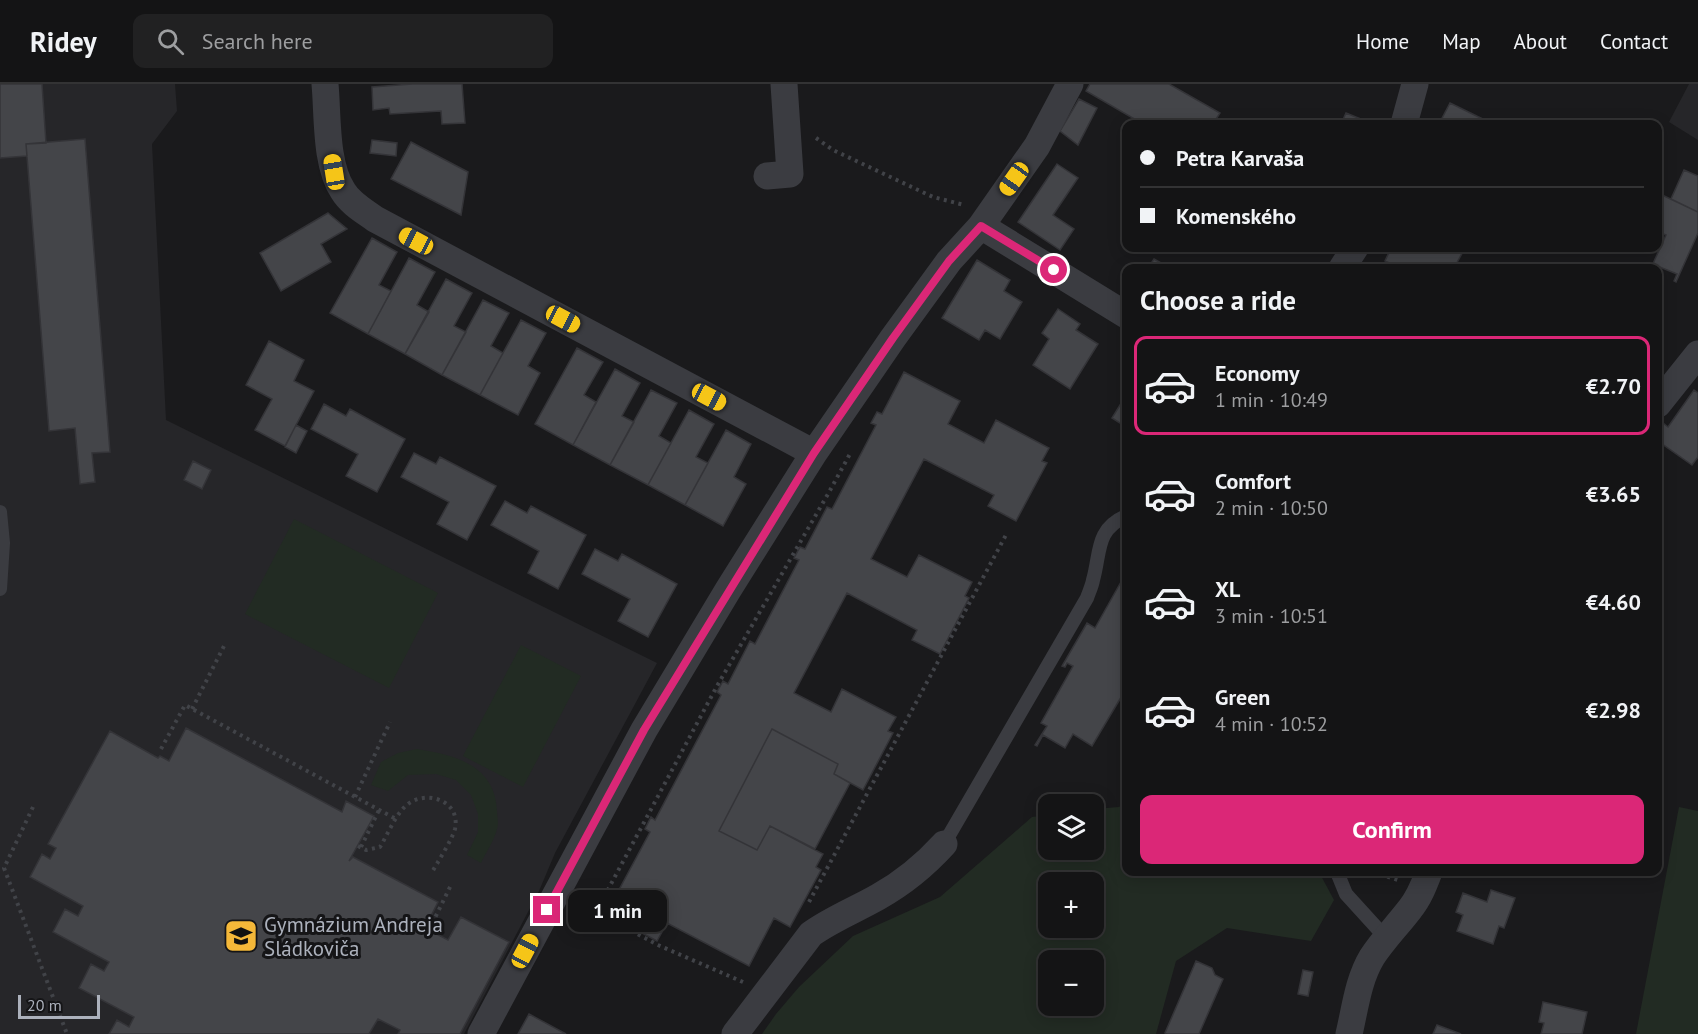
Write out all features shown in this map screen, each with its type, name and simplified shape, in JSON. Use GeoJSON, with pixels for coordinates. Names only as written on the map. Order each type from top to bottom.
{"type":"FeatureCollection","features":[{"type":"Feature","properties":{"kind":"street"},"geometry":{"type":"LineString","coordinates":[[325,84],[334,172],[343,191],[353,203],[375,219],[814,453]]}},
{"type":"Feature","properties":{"kind":"street"},"geometry":{"type":"LineString","coordinates":[[767,176],[790,174],[784,84]]}},
{"type":"Feature","properties":{"kind":"street"},"geometry":{"type":"LineString","coordinates":[[481,1034],[644,730],[814,453],[893,338],[949,261],[986,219],[1037,146],[1070,84]]}},
{"type":"Feature","properties":{"kind":"street"},"geometry":{"type":"LineString","coordinates":[[1405,120],[1415,84]]}},
{"type":"Feature","properties":{"kind":"street"},"geometry":{"type":"LineString","coordinates":[[986,219],[1122,312]]}},
{"type":"Feature","properties":{"kind":"street"},"geometry":{"type":"LineString","coordinates":[[1662,399],[1698,354]]}},
{"type":"Feature","properties":{"kind":"street"},"geometry":{"type":"LineString","coordinates":[[735,1034],[792,956],[811,934],[828,922],[906,880],[929,861],[944,844]]}},
{"type":"Feature","properties":{"kind":"street"},"geometry":{"type":"LineString","coordinates":[[1349,1034],[1361,982],[1371,959],[1411,908],[1428,876]]}},
{"type":"Feature","properties":{"kind":"lane"},"geometry":{"type":"LineString","coordinates":[[0,512],[3,543],[0,589]]}},
{"type":"Feature","properties":{"kind":"lane"},"geometry":{"type":"LineString","coordinates":[[944,844],[1087,598],[1094,578],[1097,554],[1105,532],[1114,522],[1122,518]]}},
{"type":"Feature","properties":{"kind":"lane"},"geometry":{"type":"LineString","coordinates":[[1339,876],[1346,894],[1386,938]]}},
{"type":"Feature","properties":{"kind":"path"},"geometry":{"type":"LineString","coordinates":[[788,119],[833,150],[986,219]]}},
{"type":"Feature","properties":{"kind":"path"},"geometry":{"type":"LineString","coordinates":[[751,986],[658,945],[597,912],[717,686],[856,442]]}},
{"type":"Feature","properties":{"kind":"path"},"geometry":{"type":"LineString","coordinates":[[809,903],[1007,533]]}},
{"type":"Feature","properties":{"kind":"path"},"geometry":{"type":"LineString","coordinates":[[192,709],[224,646]]}},
{"type":"Feature","properties":{"kind":"path"},"geometry":{"type":"LineString","coordinates":[[161,749],[185,705],[396,819]]}},
{"type":"Feature","properties":{"kind":"path"},"geometry":{"type":"LineString","coordinates":[[355,797],[390,722]]}},
{"type":"Feature","properties":{"kind":"path"},"geometry":{"type":"LineString","coordinates":[[379,810],[359,846],[366,850],[380,847],[405,806],[418,797],[433,797],[448,803],[454,814],[454,828],[431,874]]}},
{"type":"Feature","properties":{"kind":"path"},"geometry":{"type":"LineString","coordinates":[[33,807],[4,868],[68,1034]]}},
{"type":"Feature","properties":{"kind":"path"},"geometry":{"type":"LineString","coordinates":[[429,930],[451,885]]}},
{"type":"Feature","properties":{"kind":"shaded area"},"geometry":{"type":"Polygon","coordinates":[[[0,84],[175,84],[177,111],[152,144],[166,420],[657,663],[555,853],[539,891],[464,1034],[0,1034],[0,84]]]}},
{"type":"Feature","properties":{"kind":"shaded area"},"geometry":{"type":"Polygon","coordinates":[[[1689,84],[1698,84],[1698,140],[1669,122],[1689,84]]]}},
{"type":"Feature","properties":{"kind":"shaded area"},"geometry":{"type":"Polygon","coordinates":[[[294,519],[438,593],[389,688],[245,614],[294,519]]]}},
{"type":"Feature","properties":{"kind":"shaded area"},"geometry":{"type":"Polygon","coordinates":[[[521,645],[581,676],[523,787],[463,756],[521,645]]]}},
{"type":"Feature","properties":{"kind":"shaded area"},"geometry":{"type":"Polygon","coordinates":[[[417,749],[458,759],[481,773],[489,783],[495,795],[498,825],[481,863],[467,855],[478,832],[478,814],[471,795],[456,780],[436,774],[408,775],[388,791],[371,785],[381,762],[398,753],[417,749]]]}},
{"type":"Feature","properties":{"kind":"shaded area"},"geometry":{"type":"Polygon","coordinates":[[[1122,804],[1122,876],[1321,876],[1334,900],[1311,941],[1227,928],[1176,961],[1156,1034],[762,1034],[799,987],[853,936],[940,897],[1032,817],[1038,816],[1038,860],[1104,860],[1104,808],[1119,807],[1122,804]]]}},
{"type":"Feature","properties":{"kind":"shaded area"},"geometry":{"type":"Polygon","coordinates":[[[1679,807],[1698,811],[1698,1034],[1636,1034],[1679,807]]]}},
{"type":"Feature","properties":{"kind":"building"},"geometry":{"type":"Polygon","coordinates":[[[0,84],[42,84],[46,143],[26,144],[27,156],[0,158],[0,84]]]}},
{"type":"Feature","properties":{"kind":"building"},"geometry":{"type":"Polygon","coordinates":[[[462,84],[465,123],[442,124],[441,111],[390,114],[389,108],[373,110],[372,87],[462,84]]]}},
{"type":"Feature","properties":{"kind":"building"},"geometry":{"type":"Polygon","coordinates":[[[1090,84],[1169,84],[1220,113],[1216,120],[1136,120],[1086,91],[1090,84]]]}},
{"type":"Feature","properties":{"kind":"building"},"geometry":{"type":"Polygon","coordinates":[[[1079,99],[1097,108],[1078,145],[1060,131],[1079,99]]]}},
{"type":"Feature","properties":{"kind":"building"},"geometry":{"type":"Polygon","coordinates":[[[1450,103],[1485,120],[1441,120],[1450,103]]]}},
{"type":"Feature","properties":{"kind":"building"},"geometry":{"type":"Polygon","coordinates":[[[1346,113],[1363,120],[1343,120],[1346,113]]]}},
{"type":"Feature","properties":{"kind":"building"},"geometry":{"type":"Polygon","coordinates":[[[85,139],[110,452],[92,453],[95,482],[80,484],[75,428],[49,431],[26,144],[85,139]]]}},
{"type":"Feature","properties":{"kind":"building"},"geometry":{"type":"Polygon","coordinates":[[[372,140],[397,143],[396,156],[370,153],[372,140]]]}},
{"type":"Feature","properties":{"kind":"building"},"geometry":{"type":"Polygon","coordinates":[[[411,142],[468,172],[461,215],[391,179],[411,142]]]}},
{"type":"Feature","properties":{"kind":"building"},"geometry":{"type":"Polygon","coordinates":[[[1057,164],[1078,178],[1053,215],[1074,229],[1060,250],[1018,222],[1057,164]]]}},
{"type":"Feature","properties":{"kind":"building"},"geometry":{"type":"Polygon","coordinates":[[[1684,170],[1698,176],[1698,212],[1671,199],[1684,170]]]}},
{"type":"Feature","properties":{"kind":"building"},"geometry":{"type":"Polygon","coordinates":[[[1662,195],[1698,212],[1698,233],[1676,282],[1674,281],[1677,274],[1662,268],[1662,264],[1653,264],[1658,252],[1662,252],[1662,244],[1666,235],[1662,234],[1662,195]]]}},
{"type":"Feature","properties":{"kind":"building"},"geometry":{"type":"Polygon","coordinates":[[[328,213],[347,229],[321,244],[331,262],[281,291],[260,253],[328,213]]]}},
{"type":"Feature","properties":{"kind":"building"},"geometry":{"type":"Polygon","coordinates":[[[372,238],[397,252],[379,285],[391,291],[368,334],[330,313],[372,238]]]}},
{"type":"Feature","properties":{"kind":"building"},"geometry":{"type":"Polygon","coordinates":[[[1389,252],[1463,252],[1456,264],[1391,264],[1385,261],[1389,252]]]}},
{"type":"Feature","properties":{"kind":"building"},"geometry":{"type":"Polygon","coordinates":[[[409,258],[435,272],[417,305],[429,312],[405,354],[368,334],[409,258]]]}},
{"type":"Feature","properties":{"kind":"building"},"geometry":{"type":"Polygon","coordinates":[[[1154,259],[1163,264],[1151,264],[1154,259]]]}},
{"type":"Feature","properties":{"kind":"building"},"geometry":{"type":"Polygon","coordinates":[[[977,260],[1010,280],[1004,291],[1022,302],[1000,339],[985,330],[979,340],[942,318],[977,260]]]}},
{"type":"Feature","properties":{"kind":"building"},"geometry":{"type":"Polygon","coordinates":[[[446,279],[472,293],[454,326],[466,332],[442,375],[405,354],[446,279]]]}},
{"type":"Feature","properties":{"kind":"building"},"geometry":{"type":"Polygon","coordinates":[[[483,300],[509,313],[491,346],[503,353],[480,395],[442,375],[483,300]]]}},
{"type":"Feature","properties":{"kind":"building"},"geometry":{"type":"Polygon","coordinates":[[[1058,309],[1080,324],[1076,330],[1098,344],[1070,389],[1033,365],[1049,339],[1042,333],[1058,309]]]}},
{"type":"Feature","properties":{"kind":"building"},"geometry":{"type":"Polygon","coordinates":[[[521,320],[546,333],[528,366],[540,373],[518,415],[480,395],[521,320]]]}},
{"type":"Feature","properties":{"kind":"building"},"geometry":{"type":"Polygon","coordinates":[[[269,341],[304,360],[294,381],[314,391],[285,446],[255,430],[272,399],[246,385],[269,341]]]}},
{"type":"Feature","properties":{"kind":"building"},"geometry":{"type":"Polygon","coordinates":[[[577,348],[603,362],[584,395],[596,402],[573,445],[535,424],[577,348]]]}},
{"type":"Feature","properties":{"kind":"building"},"geometry":{"type":"Polygon","coordinates":[[[615,369],[640,383],[622,416],[634,422],[610,465],[573,445],[615,369]]]}},
{"type":"Feature","properties":{"kind":"building"},"geometry":{"type":"Polygon","coordinates":[[[904,372],[960,401],[948,424],[984,443],[996,420],[1049,448],[1042,461],[1047,463],[1016,521],[988,506],[994,495],[924,459],[871,559],[907,577],[919,555],[972,582],[965,596],[969,598],[940,654],[912,640],[917,630],[847,593],[794,693],[831,712],[842,689],[896,717],[888,731],[893,733],[863,790],[834,774],[838,764],[772,729],[719,831],[757,850],[770,826],[823,854],[816,867],[821,870],[790,927],[774,918],[749,966],[667,923],[657,941],[606,914],[650,832],[645,829],[651,817],[655,820],[721,695],[717,692],[723,681],[728,684],[750,641],[755,644],[799,560],[794,558],[800,547],[805,549],[827,507],[832,509],[876,425],[871,423],[877,412],[882,414],[904,372]]]}},
{"type":"Feature","properties":{"kind":"building"},"geometry":{"type":"Polygon","coordinates":[[[651,390],[677,403],[659,436],[671,443],[648,485],[610,465],[651,390]]]}},
{"type":"Feature","properties":{"kind":"building"},"geometry":{"type":"Polygon","coordinates":[[[1694,390],[1698,393],[1698,457],[1692,465],[1662,444],[1662,422],[1668,427],[1694,390]]]}},
{"type":"Feature","properties":{"kind":"building"},"geometry":{"type":"Polygon","coordinates":[[[1122,402],[1122,424],[1112,418],[1122,402]]]}},
{"type":"Feature","properties":{"kind":"building"},"geometry":{"type":"Polygon","coordinates":[[[324,404],[346,416],[350,409],[405,439],[377,492],[346,476],[358,454],[311,429],[324,404]]]}},
{"type":"Feature","properties":{"kind":"building"},"geometry":{"type":"Polygon","coordinates":[[[689,410],[714,424],[696,457],[708,463],[685,505],[648,485],[689,410]]]}},
{"type":"Feature","properties":{"kind":"building"},"geometry":{"type":"Polygon","coordinates":[[[296,425],[307,431],[296,453],[285,447],[296,425]]]}},
{"type":"Feature","properties":{"kind":"building"},"geometry":{"type":"Polygon","coordinates":[[[726,430],[751,444],[734,477],[746,484],[723,526],[685,505],[726,430]]]}},
{"type":"Feature","properties":{"kind":"building"},"geometry":{"type":"Polygon","coordinates":[[[414,453],[436,464],[440,457],[496,486],[467,540],[437,524],[449,502],[401,477],[414,453]]]}},
{"type":"Feature","properties":{"kind":"building"},"geometry":{"type":"Polygon","coordinates":[[[193,461],[211,470],[202,489],[184,480],[193,461]]]}},
{"type":"Feature","properties":{"kind":"building"},"geometry":{"type":"Polygon","coordinates":[[[505,501],[527,513],[531,506],[586,535],[558,589],[528,573],[539,551],[491,525],[505,501]]]}},
{"type":"Feature","properties":{"kind":"building"},"geometry":{"type":"Polygon","coordinates":[[[595,549],[618,561],[622,554],[677,584],[648,637],[618,621],[630,599],[582,574],[595,549]]]}},
{"type":"Feature","properties":{"kind":"building"},"geometry":{"type":"Polygon","coordinates":[[[1122,580],[1122,696],[1092,746],[1073,734],[1065,748],[1043,735],[1037,746],[1035,745],[1047,726],[1041,723],[1073,666],[1067,663],[1065,667],[1062,666],[1087,623],[1095,628],[1122,580]]]}},
{"type":"Feature","properties":{"kind":"building","name":"Gymnázium Andreja Sládkoviča"},"geometry":{"type":"Polygon","coordinates":[[[186,728],[342,812],[346,801],[374,816],[349,861],[353,857],[438,902],[425,928],[448,940],[461,917],[509,942],[460,1034],[398,1034],[400,1030],[378,1019],[369,1034],[109,1034],[117,1020],[129,1027],[134,1017],[79,988],[91,964],[104,971],[109,962],[53,932],[65,909],[78,916],[83,906],[30,877],[42,854],[50,859],[56,848],[48,844],[110,731],[158,758],[160,756],[169,761],[186,728]]]}},
{"type":"Feature","properties":{"kind":"building"},"geometry":{"type":"Polygon","coordinates":[[[772,729],[838,764],[834,774],[850,783],[815,849],[770,826],[757,850],[719,831],[772,729]]]}},
{"type":"Feature","properties":{"kind":"building"},"geometry":{"type":"Polygon","coordinates":[[[1491,890],[1515,898],[1504,928],[1499,926],[1493,944],[1457,931],[1463,915],[1456,912],[1463,893],[1487,902],[1491,890]]]}},
{"type":"Feature","properties":{"kind":"building"},"geometry":{"type":"Polygon","coordinates":[[[1196,961],[1212,968],[1215,975],[1223,979],[1199,1034],[1167,1034],[1165,1033],[1196,961]]]}},
{"type":"Feature","properties":{"kind":"building"},"geometry":{"type":"Polygon","coordinates":[[[1303,970],[1313,972],[1308,996],[1298,994],[1303,970]]]}},
{"type":"Feature","properties":{"kind":"building"},"geometry":{"type":"Polygon","coordinates":[[[1543,1002],[1587,1012],[1582,1034],[1541,1034],[1544,1023],[1539,1022],[1543,1002]]]}},
{"type":"Feature","properties":{"kind":"building"},"geometry":{"type":"Polygon","coordinates":[[[529,1014],[566,1034],[518,1034],[529,1014]]]}},
{"type":"Feature","properties":{"kind":"building"},"geometry":{"type":"Polygon","coordinates":[[[1437,1025],[1461,1034],[1433,1034],[1437,1025]]]}},
{"type":"Feature","properties":{"kind":"place","name":"Gymnázium Andreja Sládkoviča"},"geometry":{"type":"Point","coordinates":[241,936]}},
{"type":"Feature","properties":{"kind":"route"},"geometry":{"type":"LineString","coordinates":[[547,910],[644,730],[728,590],[814,453],[949,261],[981,226],[1054,270]]}}]}
